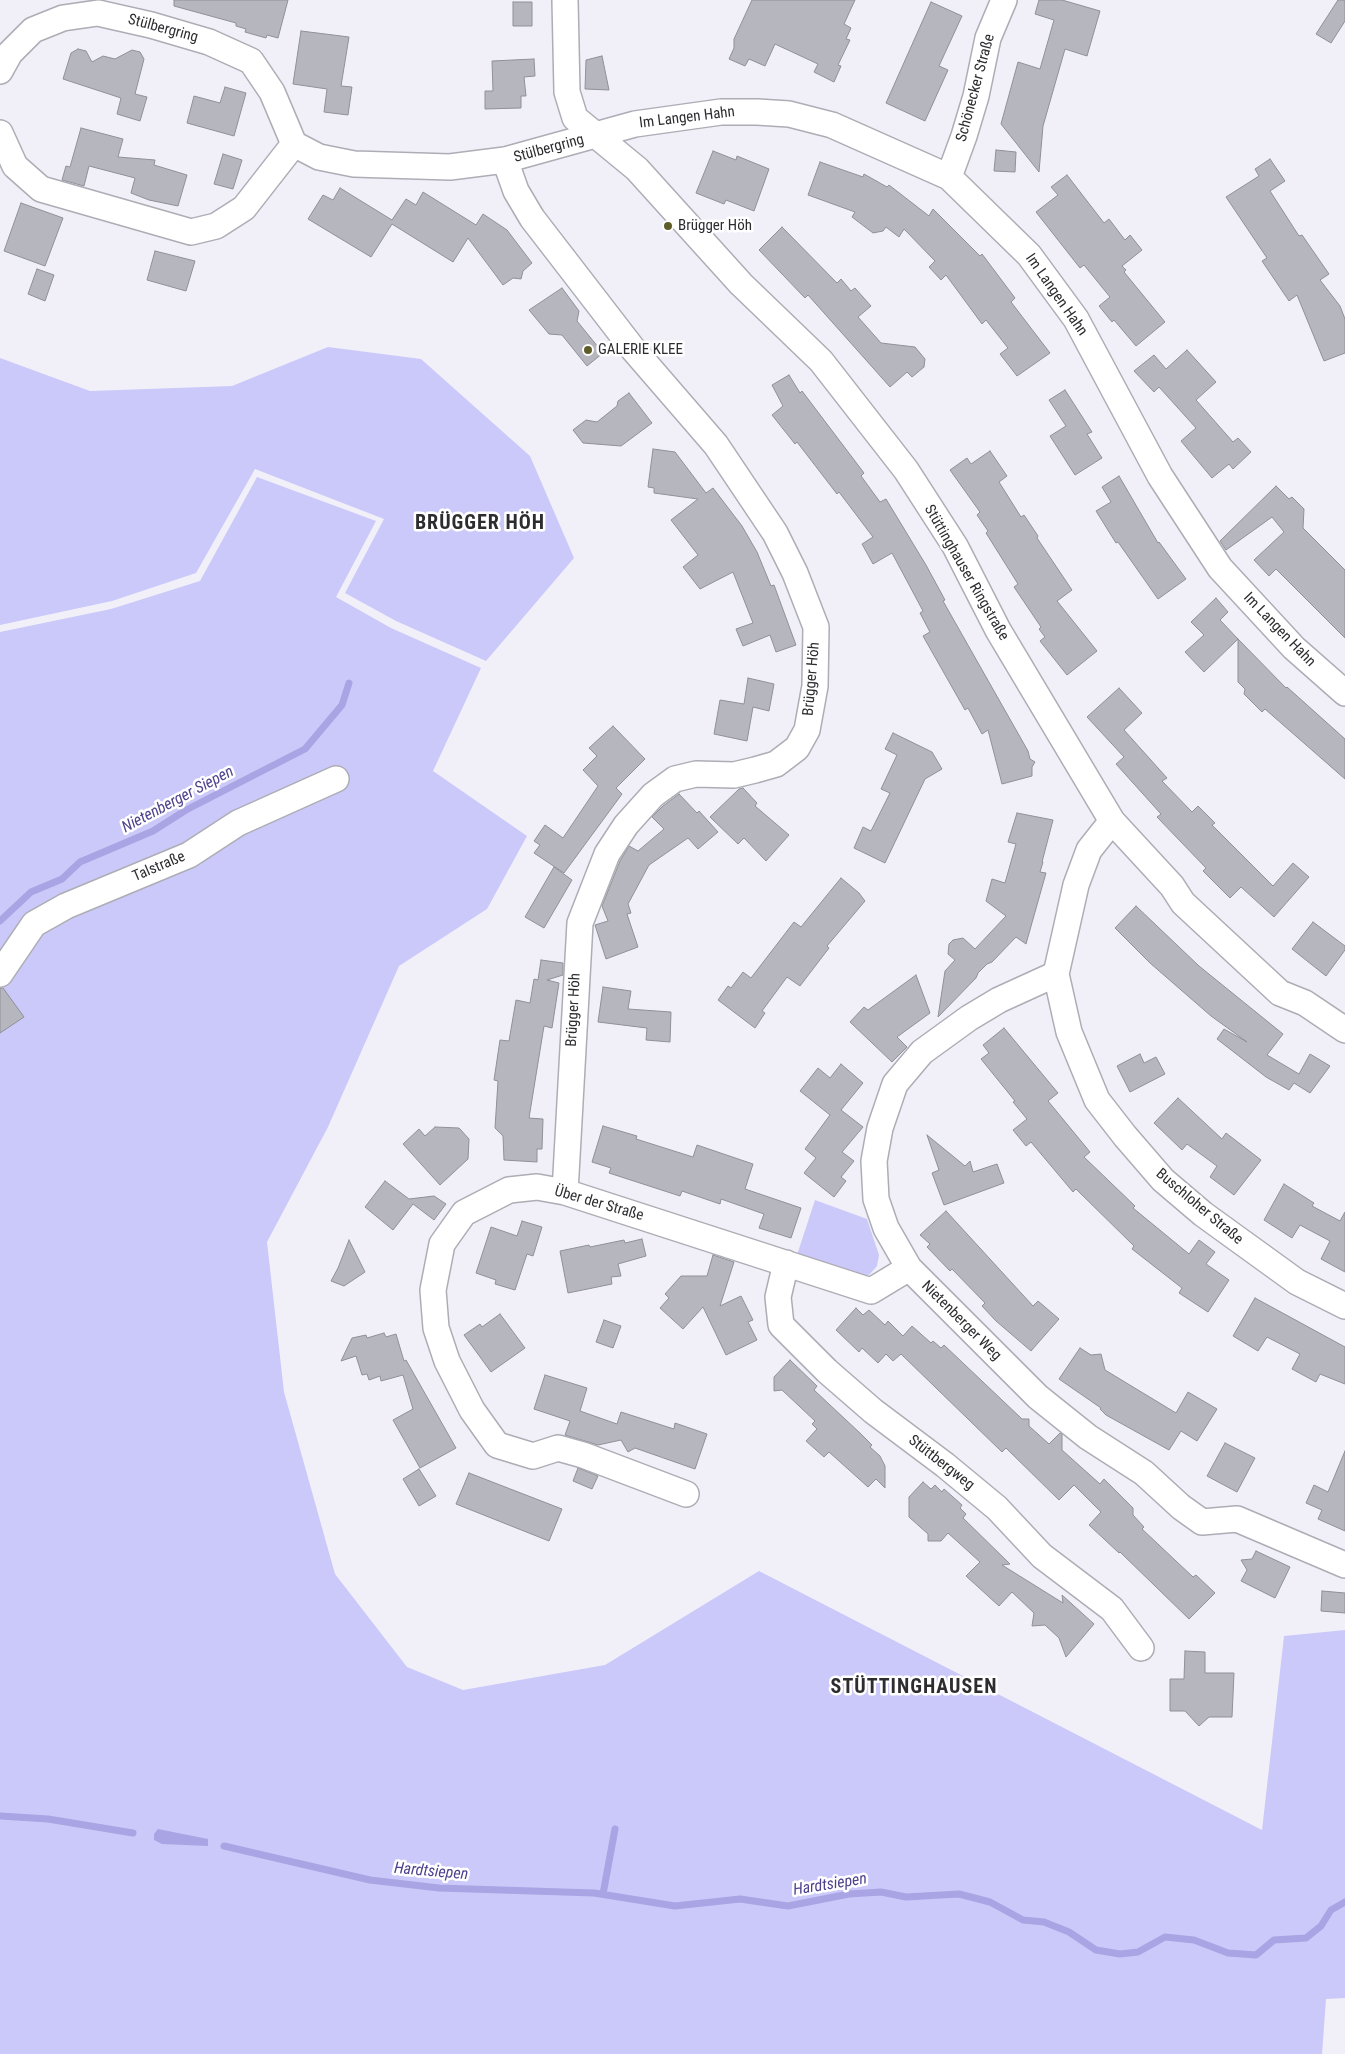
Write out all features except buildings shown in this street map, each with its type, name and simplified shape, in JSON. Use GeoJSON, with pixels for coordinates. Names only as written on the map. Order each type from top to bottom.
{"type":"FeatureCollection","features":[{"type":"Feature","properties":{"kind":"street","name":"Stüttinghauser Ringstraße"},"geometry":{"type":"LineString","coordinates":[[565,0],[567,92],[575,118],[637,169],[741,284],[821,360],[906,470],[955,546],[998,630],[1112,821],[1172,886],[1183,903],[1280,993],[1305,1003],[1345,1030]]}},
{"type":"Feature","properties":{"kind":"street","name":"Schönecker Straße"},"geometry":{"type":"LineString","coordinates":[[948,177],[964,136],[976,96],[988,38],[1004,0]]}},
{"type":"Feature","properties":{"kind":"street","name":"Stülbergring"},"geometry":{"type":"LineString","coordinates":[[0,71],[10,53],[33,30],[63,18],[98,13],[150,25],[209,42],[251,62],[272,92],[294,144],[319,157],[354,164],[450,167],[505,160],[598,136]]}},
{"type":"Feature","properties":{"kind":"street","name":"Im Langen Hahn"},"geometry":{"type":"LineString","coordinates":[[598,136],[635,124],[722,112],[790,114],[832,125],[948,177],[1029,255],[1076,320],[1160,476],[1220,568],[1294,648],[1345,693]]}},
{"type":"Feature","properties":{"kind":"street"},"geometry":{"type":"LineString","coordinates":[[0,133],[15,166],[41,189],[191,232],[216,226],[244,208],[294,144]]}},
{"type":"Feature","properties":{"kind":"street","name":"Brügger Höh"},"geometry":{"type":"LineString","coordinates":[[505,160],[516,191],[532,218],[633,349],[716,445],[775,533],[795,574],[816,627],[814,686],[807,730],[797,748],[776,764],[755,770],[734,775],[696,774],[675,779],[653,795],[632,819],[607,854],[580,923],[565,1192]]}},
{"type":"Feature","properties":{"kind":"street","name":"Talstraße"},"geometry":{"type":"LineString","coordinates":[[0,974],[34,924],[66,906],[189,855],[238,823],[336,779]]}},
{"type":"Feature","properties":{"kind":"street","name":"Buschloher Straße"},"geometry":{"type":"LineString","coordinates":[[1112,821],[1089,850],[1076,885],[1056,974],[1069,1032],[1097,1100],[1163,1180],[1203,1214],[1297,1282],[1345,1306]]}},
{"type":"Feature","properties":{"kind":"street","name":"Nietenberger Weg"},"geometry":{"type":"LineString","coordinates":[[1056,974],[999,1000],[969,1018],[922,1052],[895,1084],[880,1128],[874,1161],[876,1199],[886,1228],[909,1268],[1038,1397],[1088,1437],[1144,1472],[1181,1507],[1202,1522],[1237,1520],[1345,1565]]}},
{"type":"Feature","properties":{"kind":"street","name":"Über der Straße"},"geometry":{"type":"LineString","coordinates":[[686,1494],[582,1455],[558,1448],[533,1456],[497,1445],[472,1410],[447,1361],[436,1328],[433,1290],[442,1244],[464,1213],[508,1190],[537,1187],[565,1192],[871,1290],[909,1268]]}},
{"type":"Feature","properties":{"kind":"street","name":"Stüttbergweg"},"geometry":{"type":"LineString","coordinates":[[786,1263],[778,1297],[782,1325],[827,1371],[873,1410],[997,1508],[1042,1556],[1112,1609],[1141,1648]]}},
{"type":"Feature","properties":{"kind":"shaded area"},"geometry":{"type":"Polygon","coordinates":[[[328,347],[421,359],[530,456],[574,558],[486,661],[396,621],[345,593],[384,519],[255,469],[196,573],[112,601],[0,625],[0,358],[90,391],[232,386],[328,347]]]}},
{"type":"Feature","properties":{"kind":"shaded area"},"geometry":{"type":"Polygon","coordinates":[[[257,477],[376,521],[336,597],[391,628],[481,668],[433,771],[527,836],[487,909],[399,966],[328,1127],[267,1242],[284,1392],[335,1574],[407,1667],[463,1690],[605,1665],[759,1571],[1262,1830],[1284,1636],[1345,1630],[1345,1998],[1326,1999],[1322,2054],[0,2054],[0,632],[111,609],[200,581],[257,477]]]}},
{"type":"Feature","properties":{"kind":"shaded area"},"geometry":{"type":"Polygon","coordinates":[[[815,1200],[867,1219],[879,1255],[877,1266],[870,1274],[865,1277],[796,1258],[815,1200]]]}},
{"type":"Feature","properties":{"kind":"shaded area"},"geometry":{"type":"Polygon","coordinates":[[[158,1829],[208,1839],[208,1846],[162,1844],[154,1840],[154,1834],[158,1829]]]}},
{"type":"Feature","properties":{"kind":"waterway","name":"Nietenberger Siepen"},"geometry":{"type":"LineString","coordinates":[[0,921],[31,892],[62,879],[80,862],[153,831],[186,810],[305,749],[342,705],[349,683]]}},
{"type":"Feature","properties":{"kind":"waterway","name":"Hardtsiepen"},"geometry":{"type":"LineString","coordinates":[[0,1816],[48,1819],[133,1833]]}},
{"type":"Feature","properties":{"kind":"waterway"},"geometry":{"type":"LineString","coordinates":[[603,1894],[615,1829]]}},
{"type":"Feature","properties":{"kind":"waterway","name":"Hardtsiepen"},"geometry":{"type":"LineString","coordinates":[[224,1846],[370,1880],[439,1888],[594,1893],[675,1906],[740,1899],[788,1906],[849,1894],[881,1892],[906,1897],[959,1894],[990,1902],[1023,1920],[1044,1922],[1069,1932],[1096,1950],[1120,1954],[1138,1952],[1165,1937],[1194,1940],[1228,1953],[1256,1955],[1274,1940],[1306,1938],[1321,1926],[1331,1910],[1345,1902]]}},
{"type":"Feature","properties":{"kind":"place","name":"Brügger Höh"},"geometry":{"type":"Point","coordinates":[668,226]}},
{"type":"Feature","properties":{"kind":"place","name":"GALERIE KLEE"},"geometry":{"type":"Point","coordinates":[588,350]}},
{"type":"Feature","properties":{"kind":"district","name":"BRÜGGER HÖH"},"geometry":{"type":"Point","coordinates":[480,524]}},
{"type":"Feature","properties":{"kind":"district","name":"STÜTTINGHAUSEN"},"geometry":{"type":"Point","coordinates":[914,1688]}}]}
